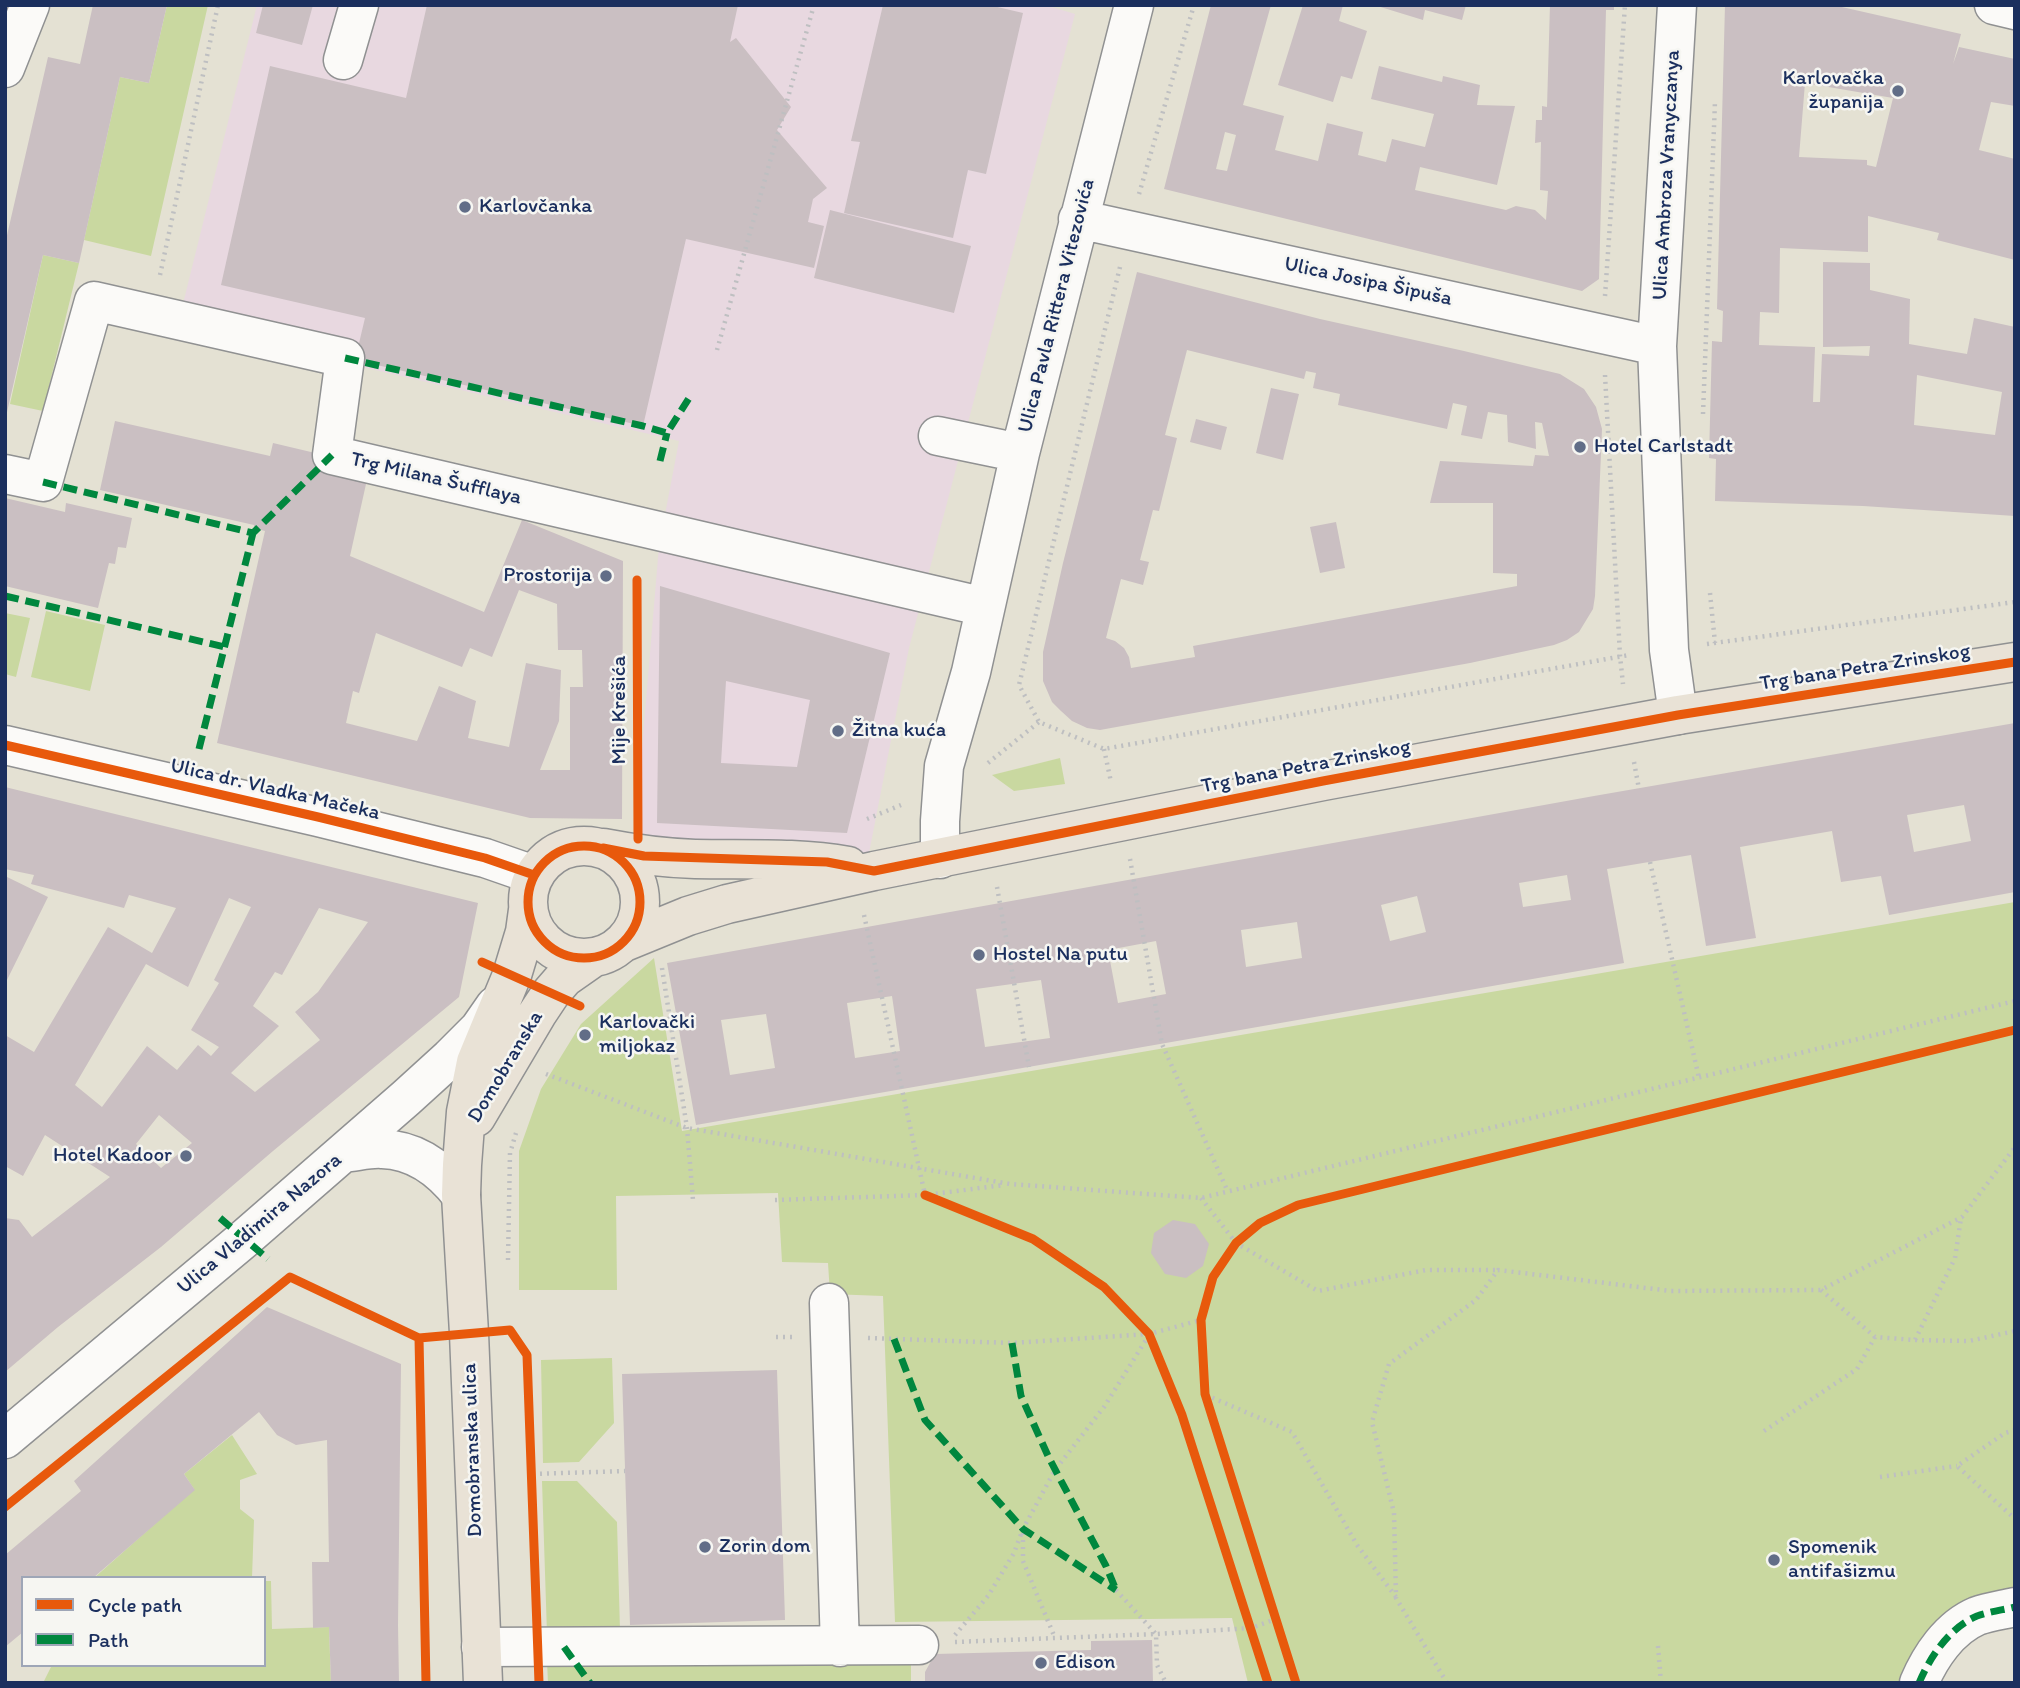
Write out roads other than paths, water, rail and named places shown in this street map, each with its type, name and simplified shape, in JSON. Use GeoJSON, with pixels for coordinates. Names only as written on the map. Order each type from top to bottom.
{"type":"FeatureCollection","features":[{"type":"Feature","properties":{"kind":"main road","name":"Trg bana Petra Zrinskog"},"geometry":{"type":"LineString","coordinates":[[608,950],[688,916],[727,904],[874,871],[1323,781],[1678,715],[2015,662]]}},
{"type":"Feature","properties":{"kind":"main road"},"geometry":{"type":"LineString","coordinates":[[570,846],[603,848],[617,856],[629,868],[637,883],[639,915],[632,930],[608,950],[576,958],[559,952],[544,942],[533,928],[531,892],[541,864],[555,853],[570,846]]}},
{"type":"Feature","properties":{"kind":"main road","name":"Trg bana Petra Zrinskog"},"geometry":{"type":"LineString","coordinates":[[603,848],[645,856],[827,862],[874,871]]}},
{"type":"Feature","properties":{"kind":"main road","name":"Domobranska"},"geometry":{"type":"LineString","coordinates":[[466,1133],[470,1088],[476,1062],[525,932],[531,892]]}},
{"type":"Feature","properties":{"kind":"main road","name":"Domobranska"},"geometry":{"type":"LineString","coordinates":[[466,1133],[551,993],[565,978],[608,950]]}},
{"type":"Feature","properties":{"kind":"main road","name":"Domobranska ulica"},"geometry":{"type":"LineString","coordinates":[[466,1133],[461,1195],[482,1665]]}},
{"type":"Feature","properties":{"kind":"street"},"geometry":{"type":"LineString","coordinates":[[5,68],[30,5]]}},
{"type":"Feature","properties":{"kind":"street"},"geometry":{"type":"LineString","coordinates":[[343,60],[359,5]]}},
{"type":"Feature","properties":{"kind":"street","name":"Ulica Pavla Rittera Vitezovića"},"geometry":{"type":"LineString","coordinates":[[985,607],[1020,453],[1134,5]]}},
{"type":"Feature","properties":{"kind":"street","name":"Ulica Ambroza Vranyczanya"},"geometry":{"type":"LineString","coordinates":[[1657,346],[1677,5]]}},
{"type":"Feature","properties":{"kind":"street"},"geometry":{"type":"LineString","coordinates":[[1994,5],[2015,10]]}},
{"type":"Feature","properties":{"kind":"street","name":"Ulica Josipa Šipuša"},"geometry":{"type":"LineString","coordinates":[[1078,219],[1657,346]]}},
{"type":"Feature","properties":{"kind":"street","name":"Trg Milana Šufflaya"},"geometry":{"type":"LineString","coordinates":[[5,474],[43,482],[94,301],[345,358],[332,455],[985,607]]}},
{"type":"Feature","properties":{"kind":"street"},"geometry":{"type":"LineString","coordinates":[[1657,346],[1669,650],[1678,715]]}},
{"type":"Feature","properties":{"kind":"street"},"geometry":{"type":"LineString","coordinates":[[937,436],[1020,453]]}},
{"type":"Feature","properties":{"kind":"street"},"geometry":{"type":"LineString","coordinates":[[940,859],[944,766],[971,672],[985,607]]}},
{"type":"Feature","properties":{"kind":"street","name":"Ulica dr. Vladka Mačeka"},"geometry":{"type":"LineString","coordinates":[[5,745],[485,858],[531,892]]}},
{"type":"Feature","properties":{"kind":"street","name":"Ulica Vladimira Nazora"},"geometry":{"type":"LineString","coordinates":[[5,1439],[344,1153],[450,1058],[479,1029],[503,996]]}},
{"type":"Feature","properties":{"kind":"street"},"geometry":{"type":"LineString","coordinates":[[344,1153],[382,1149],[407,1154],[428,1162],[449,1179],[461,1195]]}},
{"type":"Feature","properties":{"kind":"street"},"geometry":{"type":"LineString","coordinates":[[829,1303],[840,1647]]}},
{"type":"Feature","properties":{"kind":"street"},"geometry":{"type":"LineString","coordinates":[[1919,1683],[1929,1660],[1953,1632],[1976,1617],[2015,1607]]}},
{"type":"Feature","properties":{"kind":"street"},"geometry":{"type":"LineString","coordinates":[[482,1665],[919,1645]]}},
{"type":"Feature","properties":{"kind":"place","name":"Karlovačka županija"},"geometry":{"type":"Point","coordinates":[1898,91]}},
{"type":"Feature","properties":{"kind":"place","name":"Karlovčanka"},"geometry":{"type":"Point","coordinates":[465,207]}},
{"type":"Feature","properties":{"kind":"place","name":"Hotel Carlstadt"},"geometry":{"type":"Point","coordinates":[1580,447]}},
{"type":"Feature","properties":{"kind":"place","name":"Prostorija"},"geometry":{"type":"Point","coordinates":[606,576]}},
{"type":"Feature","properties":{"kind":"place","name":"Žitna kuća"},"geometry":{"type":"Point","coordinates":[838,731]}},
{"type":"Feature","properties":{"kind":"place","name":"Hostel Na putu"},"geometry":{"type":"Point","coordinates":[979,955]}},
{"type":"Feature","properties":{"kind":"place","name":"Karlovački miljokaz"},"geometry":{"type":"Point","coordinates":[585,1035]}},
{"type":"Feature","properties":{"kind":"place","name":"Hotel Kadoor"},"geometry":{"type":"Point","coordinates":[186,1156]}},
{"type":"Feature","properties":{"kind":"place","name":"Zorin dom"},"geometry":{"type":"Point","coordinates":[705,1547]}},
{"type":"Feature","properties":{"kind":"place","name":"Spomenik antifašizmu"},"geometry":{"type":"Point","coordinates":[1774,1560]}},
{"type":"Feature","properties":{"kind":"place","name":"Edison"},"geometry":{"type":"Point","coordinates":[1041,1663]}}]}
